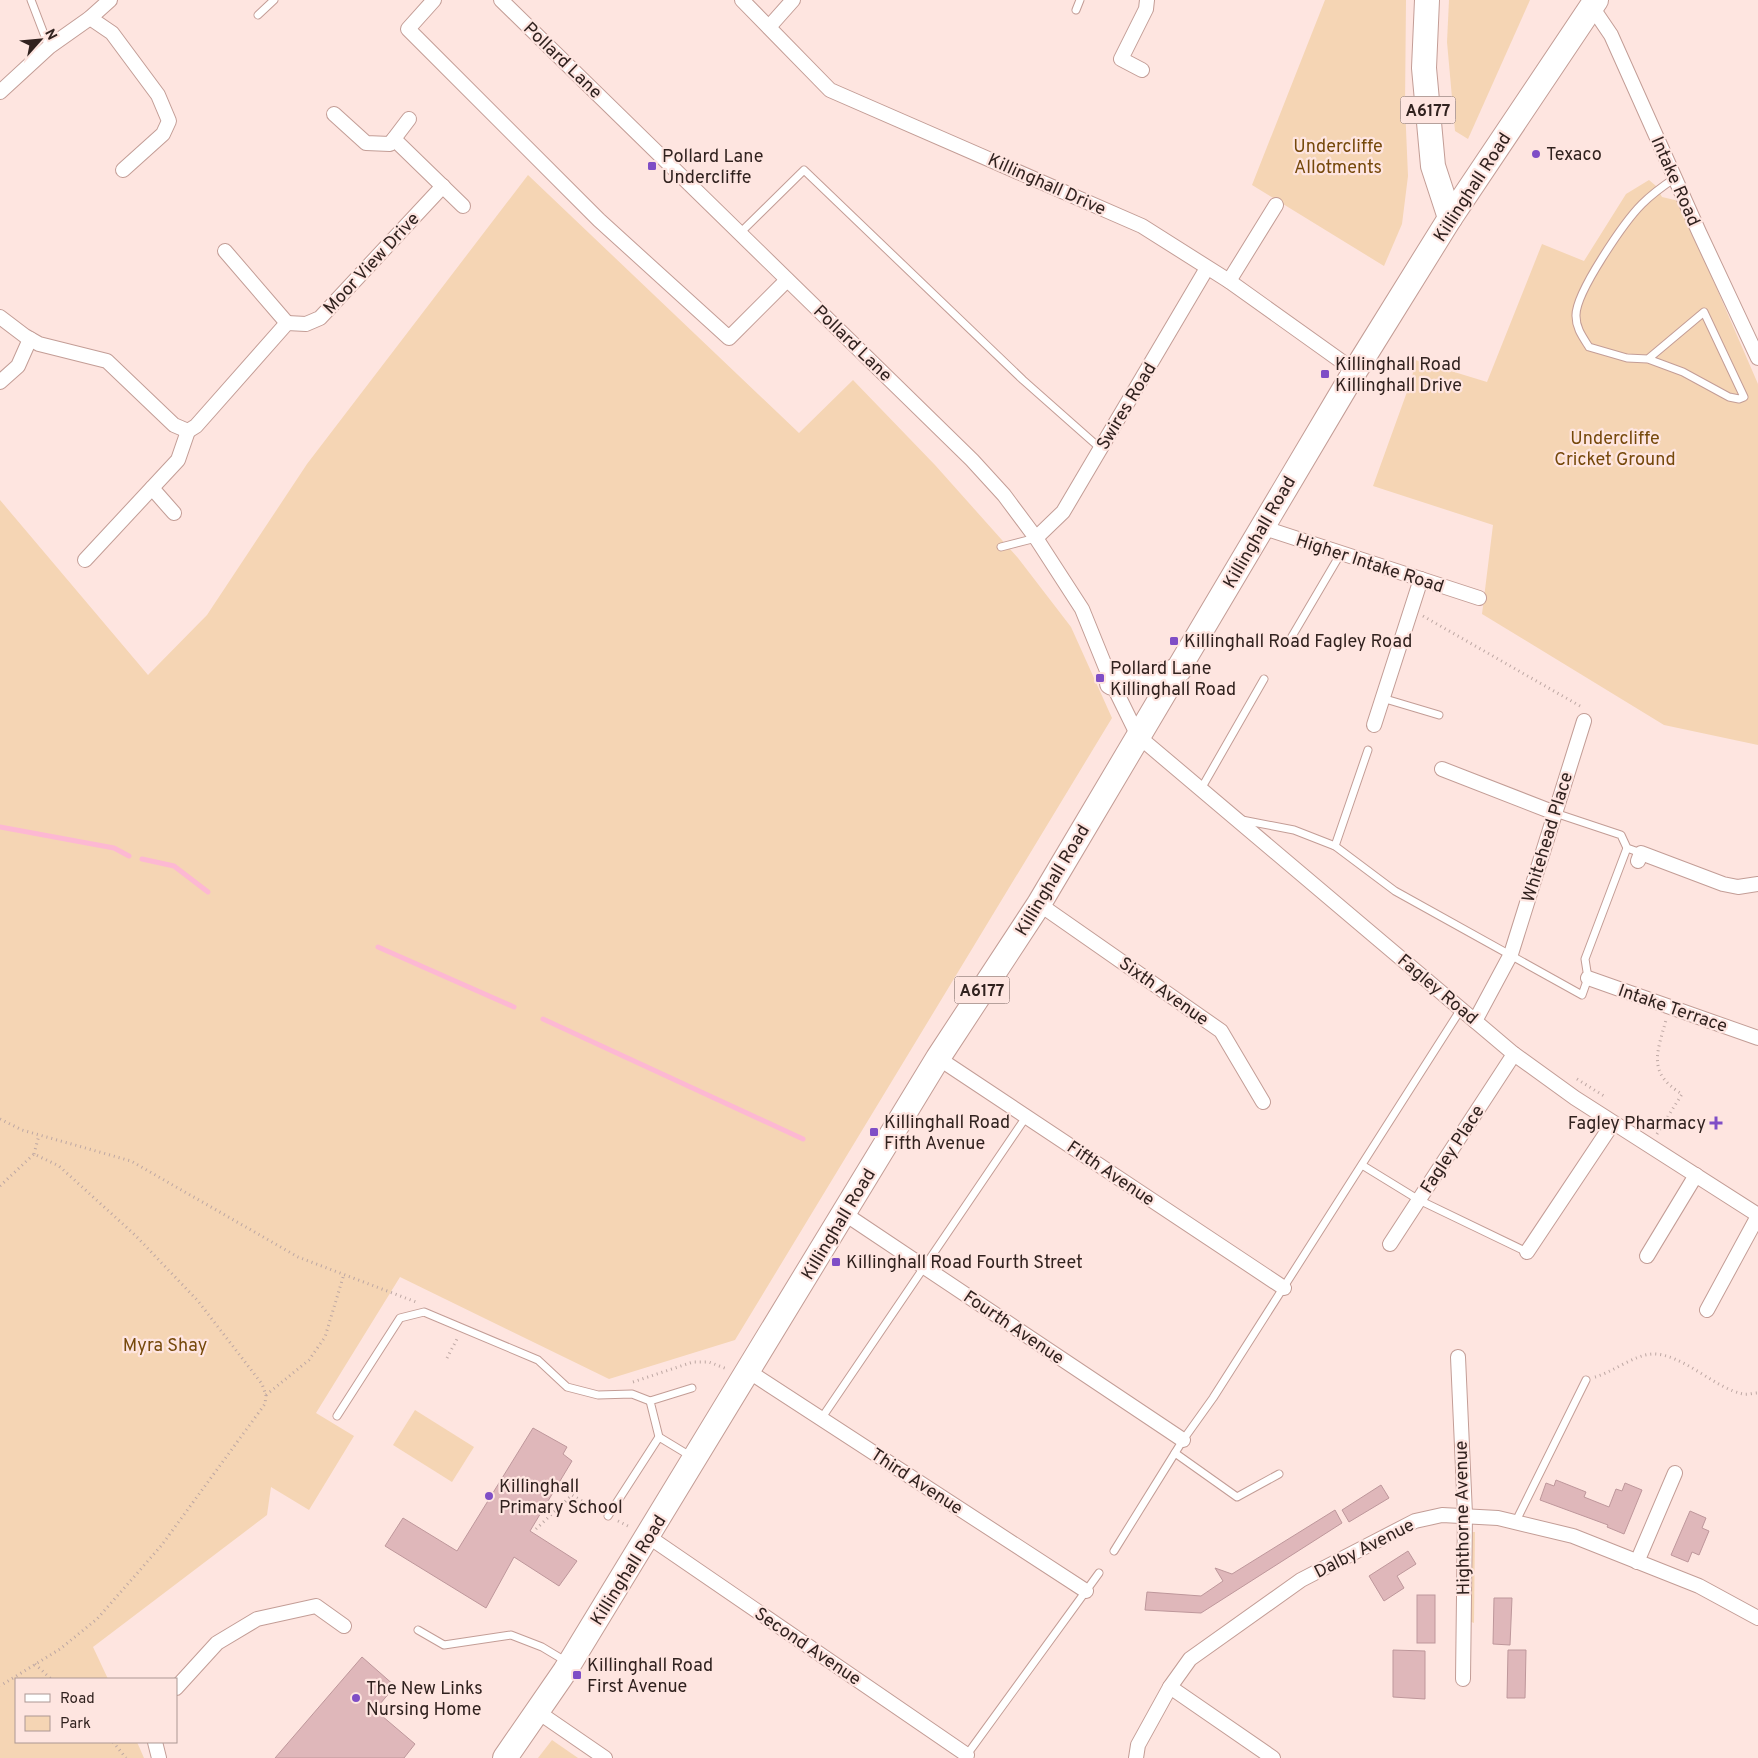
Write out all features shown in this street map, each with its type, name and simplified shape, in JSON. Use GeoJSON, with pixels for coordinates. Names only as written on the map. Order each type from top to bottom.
{"type":"FeatureCollection","features":[{"type":"Feature","properties":{"kind":"highway","name":"A6177"},"geometry":{"type":"LineString","coordinates":[[1427,0],[1424,68],[1433,166],[1450,218]]}},
{"type":"Feature","properties":{"kind":"highway","name":"Killinghall Road"},"geometry":{"type":"LineString","coordinates":[[505,1758],[570,1663],[649,1537],[938,1058],[1038,904],[1179,670],[1261,527],[1355,371],[1450,218],[1594,3]]}},
{"type":"Feature","properties":{"kind":"highway"},"geometry":{"type":"LineString","coordinates":[[1112,683],[1138,681],[1179,670]]}},
{"type":"Feature","properties":{"kind":"street"},"geometry":{"type":"LineString","coordinates":[[0,92],[49,47],[90,18],[110,0]]}},
{"type":"Feature","properties":{"kind":"street"},"geometry":{"type":"LineString","coordinates":[[434,0],[408,29],[599,220],[729,338],[787,280]]}},
{"type":"Feature","properties":{"kind":"street","name":"Pollard Lane"},"geometry":{"type":"LineString","coordinates":[[501,0],[972,460],[1004,495],[1036,538],[1082,609],[1112,683],[1138,736]]}},
{"type":"Feature","properties":{"kind":"street","name":"Killinghall Drive"},"geometry":{"type":"LineString","coordinates":[[742,0],[830,90],[1142,226],[1229,282],[1355,371]]}},
{"type":"Feature","properties":{"kind":"street"},"geometry":{"type":"LineString","coordinates":[[768,27],[793,0]]}},
{"type":"Feature","properties":{"kind":"street"},"geometry":{"type":"LineString","coordinates":[[1142,70],[1121,59],[1146,9],[1147,0]]}},
{"type":"Feature","properties":{"kind":"street","name":"Intake Road"},"geometry":{"type":"LineString","coordinates":[[1594,3],[1611,35],[1758,358]]}},
{"type":"Feature","properties":{"kind":"street"},"geometry":{"type":"LineString","coordinates":[[90,18],[112,32],[158,95],[169,121],[163,134],[123,170]]}},
{"type":"Feature","properties":{"kind":"street"},"geometry":{"type":"LineString","coordinates":[[334,114],[366,143],[390,144],[409,119]]}},
{"type":"Feature","properties":{"kind":"street"},"geometry":{"type":"LineString","coordinates":[[394,138],[463,206]]}},
{"type":"Feature","properties":{"kind":"street","name":"Moor View Drive"},"geometry":{"type":"LineString","coordinates":[[287,323],[306,324],[320,318],[443,186]]}},
{"type":"Feature","properties":{"kind":"street"},"geometry":{"type":"LineString","coordinates":[[1229,282],[1276,205]]}},
{"type":"Feature","properties":{"kind":"street"},"geometry":{"type":"LineString","coordinates":[[85,560],[178,460],[188,431],[196,426],[287,323],[225,251]]}},
{"type":"Feature","properties":{"kind":"street","name":"Swires Road"},"geometry":{"type":"LineString","coordinates":[[1036,538],[1063,512],[1207,268]]}},
{"type":"Feature","properties":{"kind":"street"},"geometry":{"type":"LineString","coordinates":[[0,317],[39,344],[107,361],[174,425],[188,431]]}},
{"type":"Feature","properties":{"kind":"street"},"geometry":{"type":"LineString","coordinates":[[0,382],[18,366],[30,339]]}},
{"type":"Feature","properties":{"kind":"street"},"geometry":{"type":"LineString","coordinates":[[152,488],[174,513]]}},
{"type":"Feature","properties":{"kind":"street","name":"Higher Intake Road"},"geometry":{"type":"LineString","coordinates":[[1261,527],[1479,598]]}},
{"type":"Feature","properties":{"kind":"street"},"geometry":{"type":"LineString","coordinates":[[1374,725],[1421,579]]}},
{"type":"Feature","properties":{"kind":"street","name":"Whitehead Place"},"geometry":{"type":"LineString","coordinates":[[1475,1021],[1511,954],[1584,721]]}},
{"type":"Feature","properties":{"kind":"street","name":"Fagley Road"},"geometry":{"type":"LineString","coordinates":[[1138,736],[1514,1054],[1649,1146],[1758,1216]]}},
{"type":"Feature","properties":{"kind":"street"},"geometry":{"type":"LineString","coordinates":[[1442,769],[1555,813]]}},
{"type":"Feature","properties":{"kind":"street"},"geometry":{"type":"LineString","coordinates":[[1639,857],[1723,884],[1738,887],[1758,884]]}},
{"type":"Feature","properties":{"kind":"street","name":"Sixth Avenue"},"geometry":{"type":"LineString","coordinates":[[1038,904],[1221,1031],[1263,1102]]}},
{"type":"Feature","properties":{"kind":"street","name":"Intake Terrace"},"geometry":{"type":"LineString","coordinates":[[1588,978],[1758,1038]]}},
{"type":"Feature","properties":{"kind":"street","name":"Fagley Place"},"geometry":{"type":"LineString","coordinates":[[1390,1244],[1514,1054]]}},
{"type":"Feature","properties":{"kind":"street","name":"Fifth Avenue"},"geometry":{"type":"LineString","coordinates":[[938,1058],[1284,1288]]}},
{"type":"Feature","properties":{"kind":"street"},"geometry":{"type":"LineString","coordinates":[[1527,1252],[1613,1122]]}},
{"type":"Feature","properties":{"kind":"street"},"geometry":{"type":"LineString","coordinates":[[1647,1256],[1696,1175]]}},
{"type":"Feature","properties":{"kind":"street","name":"Fourth Avenue"},"geometry":{"type":"LineString","coordinates":[[845,1214],[1183,1440]]}},
{"type":"Feature","properties":{"kind":"street"},"geometry":{"type":"LineString","coordinates":[[1707,1310],[1758,1216]]}},
{"type":"Feature","properties":{"kind":"street","name":"Highthorne Avenue"},"geometry":{"type":"LineString","coordinates":[[1458,1357],[1465,1514],[1463,1679]]}},
{"type":"Feature","properties":{"kind":"street","name":"Third Avenue"},"geometry":{"type":"LineString","coordinates":[[747,1374],[822,1419],[1086,1591]]}},
{"type":"Feature","properties":{"kind":"street"},"geometry":{"type":"LineString","coordinates":[[1637,1562],[1675,1472]]}},
{"type":"Feature","properties":{"kind":"street","name":"Dalby Avenue"},"geometry":{"type":"LineString","coordinates":[[1136,1758],[1138,1745],[1170,1687],[1190,1659],[1301,1580],[1401,1526],[1442,1515],[1465,1514],[1516,1521],[1573,1536],[1699,1586],[1758,1618]]}},
{"type":"Feature","properties":{"kind":"street","name":"Second Avenue"},"geometry":{"type":"LineString","coordinates":[[649,1537],[966,1756]]}},
{"type":"Feature","properties":{"kind":"street"},"geometry":{"type":"LineString","coordinates":[[178,1686],[217,1643],[257,1619],[316,1606],[344,1626]]}},
{"type":"Feature","properties":{"kind":"street"},"geometry":{"type":"LineString","coordinates":[[1170,1687],[1273,1758]]}},
{"type":"Feature","properties":{"kind":"street"},"geometry":{"type":"LineString","coordinates":[[538,1712],[605,1758]]}},
{"type":"Feature","properties":{"kind":"street"},"geometry":{"type":"LineString","coordinates":[[155,1743],[159,1758]]}},
{"type":"Feature","properties":{"kind":"lane"},"geometry":{"type":"LineString","coordinates":[[31,0],[49,47]]}},
{"type":"Feature","properties":{"kind":"lane"},"geometry":{"type":"LineString","coordinates":[[258,14],[274,0]]}},
{"type":"Feature","properties":{"kind":"lane"},"geometry":{"type":"LineString","coordinates":[[1076,10],[1080,0]]}},
{"type":"Feature","properties":{"kind":"lane"},"geometry":{"type":"LineString","coordinates":[[740,233],[804,170],[1023,380],[1101,449]]}},
{"type":"Feature","properties":{"kind":"lane"},"geometry":{"type":"LineString","coordinates":[[1648,359],[1704,312],[1744,396],[1739,399],[1728,397],[1683,372],[1648,359],[1627,358],[1589,347],[1578,329],[1576,314],[1581,297],[1627,222],[1656,191],[1675,178]]}},
{"type":"Feature","properties":{"kind":"lane"},"geometry":{"type":"LineString","coordinates":[[1002,548],[1036,538]]}},
{"type":"Feature","properties":{"kind":"lane"},"geometry":{"type":"LineString","coordinates":[[1291,638],[1341,553]]}},
{"type":"Feature","properties":{"kind":"lane"},"geometry":{"type":"LineString","coordinates":[[1201,789],[1264,680]]}},
{"type":"Feature","properties":{"kind":"lane"},"geometry":{"type":"LineString","coordinates":[[1382,698],[1439,715]]}},
{"type":"Feature","properties":{"kind":"lane"},"geometry":{"type":"LineString","coordinates":[[1335,846],[1368,750]]}},
{"type":"Feature","properties":{"kind":"lane"},"geometry":{"type":"LineString","coordinates":[[1555,813],[1621,835],[1627,848],[1639,857]]}},
{"type":"Feature","properties":{"kind":"lane"},"geometry":{"type":"LineString","coordinates":[[1237,819],[1294,830],[1335,846],[1395,891],[1582,995],[1588,978],[1585,959],[1627,848]]}},
{"type":"Feature","properties":{"kind":"lane"},"geometry":{"type":"LineString","coordinates":[[1114,1551],[1183,1440],[1213,1398],[1284,1288],[1461,1009]]}},
{"type":"Feature","properties":{"kind":"lane"},"geometry":{"type":"LineString","coordinates":[[822,1419],[1026,1117]]}},
{"type":"Feature","properties":{"kind":"lane"},"geometry":{"type":"LineString","coordinates":[[1362,1165],[1419,1200],[1527,1252]]}},
{"type":"Feature","properties":{"kind":"lane"},"geometry":{"type":"LineString","coordinates":[[336,1416],[400,1318],[424,1312],[538,1360],[568,1387],[598,1395],[632,1394],[650,1401],[692,1388]]}},
{"type":"Feature","properties":{"kind":"lane"},"geometry":{"type":"LineString","coordinates":[[1516,1521],[1586,1380]]}},
{"type":"Feature","properties":{"kind":"lane"},"geometry":{"type":"LineString","coordinates":[[650,1401],[659,1437],[696,1459]]}},
{"type":"Feature","properties":{"kind":"lane"},"geometry":{"type":"LineString","coordinates":[[608,1516],[659,1437]]}},
{"type":"Feature","properties":{"kind":"lane"},"geometry":{"type":"LineString","coordinates":[[1175,1453],[1237,1497],[1279,1474]]}},
{"type":"Feature","properties":{"kind":"lane"},"geometry":{"type":"LineString","coordinates":[[966,1756],[1099,1573]]}},
{"type":"Feature","properties":{"kind":"lane"},"geometry":{"type":"LineString","coordinates":[[418,1630],[444,1645],[511,1635],[542,1647],[570,1663]]}},
{"type":"Feature","properties":{"kind":"path"},"geometry":{"type":"LineString","coordinates":[[1411,610],[1581,707],[1584,721]]}},
{"type":"Feature","properties":{"kind":"path"},"geometry":{"type":"LineString","coordinates":[[1649,1146],[1682,1094],[1666,1084],[1659,1073],[1656,1056],[1670,1007]]}},
{"type":"Feature","properties":{"kind":"path"},"geometry":{"type":"LineString","coordinates":[[1575,1077],[1608,1099]]}},
{"type":"Feature","properties":{"kind":"path"},"geometry":{"type":"LineString","coordinates":[[0,1119],[39,1135],[131,1160],[298,1257],[421,1304]]}},
{"type":"Feature","properties":{"kind":"path"},"geometry":{"type":"LineString","coordinates":[[1650,1126],[1666,1137]]}},
{"type":"Feature","properties":{"kind":"path"},"geometry":{"type":"LineString","coordinates":[[0,1186],[34,1154],[39,1135]]}},
{"type":"Feature","properties":{"kind":"path"},"geometry":{"type":"LineString","coordinates":[[0,1686],[60,1649],[97,1618],[161,1546],[265,1404],[266,1395],[262,1384],[198,1301],[135,1235],[59,1166],[34,1154]]}},
{"type":"Feature","properties":{"kind":"path"},"geometry":{"type":"LineString","coordinates":[[266,1395],[309,1360],[325,1337],[344,1274]]}},
{"type":"Feature","properties":{"kind":"path"},"geometry":{"type":"LineString","coordinates":[[447,1358],[464,1328]]}},
{"type":"Feature","properties":{"kind":"path"},"geometry":{"type":"LineString","coordinates":[[1586,1380],[1612,1372],[1634,1359],[1652,1354],[1680,1361],[1743,1394],[1758,1393]]}},
{"type":"Feature","properties":{"kind":"path"},"geometry":{"type":"LineString","coordinates":[[629,1383],[693,1362],[709,1362],[747,1374]]}},
{"type":"Feature","properties":{"kind":"path"},"geometry":{"type":"LineString","coordinates":[[536,1529],[572,1495],[649,1537]]}},
{"type":"Feature","properties":{"kind":"path"},"geometry":{"type":"LineString","coordinates":[[35,1664],[50,1678]]}},
{"type":"Feature","properties":{"kind":"path"},"geometry":{"type":"LineString","coordinates":[[114,1743],[126,1758]]}},
{"type":"Feature","properties":{"kind":"green space","name":"Undercliffe Allotments"},"geometry":{"type":"Polygon","coordinates":[[[1325,0],[1406,0],[1405,106],[1408,176],[1402,224],[1384,266],[1252,185],[1325,0]]]}},
{"type":"Feature","properties":{"kind":"green space"},"geometry":{"type":"Polygon","coordinates":[[[1449,0],[1530,0],[1468,139],[1455,131],[1447,42],[1449,0]]]}},
{"type":"Feature","properties":{"kind":"green space","name":"Myra Shay"},"geometry":{"type":"Polygon","coordinates":[[[528,175],[799,433],[853,380],[935,465],[1018,558],[1071,627],[1112,718],[735,1340],[609,1379],[400,1277],[316,1413],[354,1436],[309,1510],[271,1487],[267,1515],[93,1647],[108,1678],[15,1678],[15,1743],[137,1743],[144,1758],[0,1758],[0,500],[148,675],[207,615],[307,464],[528,175]]]}},
{"type":"Feature","properties":{"kind":"green space","name":"Undercliffe Cricket Ground"},"geometry":{"type":"Polygon","coordinates":[[[1649,180],[1656,186],[1662,197],[1679,201],[1758,384],[1758,745],[1664,725],[1482,614],[1493,525],[1373,486],[1412,378],[1415,360],[1487,382],[1542,244],[1584,261],[1626,194],[1649,180]]]}},
{"type":"Feature","properties":{"kind":"green space"},"geometry":{"type":"Polygon","coordinates":[[[415,1410],[474,1447],[452,1482],[393,1445],[415,1410]]]}},
{"type":"Feature","properties":{"kind":"green space"},"geometry":{"type":"Polygon","coordinates":[[[1471,1532],[1475,1532],[1474,1623],[1469,1621],[1471,1532]]]}},
{"type":"Feature","properties":{"kind":"green space"},"geometry":{"type":"Polygon","coordinates":[[[552,1740],[578,1758],[538,1758],[552,1740]]]}},
{"type":"Feature","properties":{"kind":"building"},"geometry":{"type":"Polygon","coordinates":[[[533,1428],[567,1447],[563,1454],[572,1461],[530,1531],[577,1561],[559,1586],[514,1557],[486,1608],[385,1546],[403,1518],[457,1551],[533,1428]]]}},
{"type":"Feature","properties":{"kind":"building"},"geometry":{"type":"Polygon","coordinates":[[[1556,1480],[1586,1492],[1584,1497],[1609,1507],[1616,1489],[1622,1491],[1625,1483],[1642,1490],[1624,1534],[1607,1527],[1608,1525],[1540,1500],[1546,1483],[1554,1486],[1556,1480]]]}},
{"type":"Feature","properties":{"kind":"building"},"geometry":{"type":"Polygon","coordinates":[[[1381,1485],[1389,1498],[1349,1522],[1342,1510],[1381,1485]]]}},
{"type":"Feature","properties":{"kind":"building"},"geometry":{"type":"Polygon","coordinates":[[[1335,1510],[1342,1523],[1201,1613],[1145,1610],[1147,1592],[1201,1596],[1223,1581],[1215,1568],[1232,1574],[1335,1510]]]}},
{"type":"Feature","properties":{"kind":"building"},"geometry":{"type":"Polygon","coordinates":[[[1690,1511],[1706,1518],[1702,1528],[1709,1531],[1699,1555],[1692,1552],[1688,1562],[1671,1555],[1690,1511]]]}},
{"type":"Feature","properties":{"kind":"building"},"geometry":{"type":"Polygon","coordinates":[[[1408,1551],[1416,1564],[1397,1576],[1404,1588],[1384,1601],[1369,1576],[1408,1551]]]}},
{"type":"Feature","properties":{"kind":"building"},"geometry":{"type":"Polygon","coordinates":[[[1417,1595],[1435,1595],[1435,1643],[1417,1643],[1417,1595]]]}},
{"type":"Feature","properties":{"kind":"building"},"geometry":{"type":"Polygon","coordinates":[[[1494,1598],[1512,1598],[1510,1645],[1493,1644],[1494,1598]]]}},
{"type":"Feature","properties":{"kind":"building"},"geometry":{"type":"Polygon","coordinates":[[[1393,1650],[1425,1651],[1425,1699],[1393,1697],[1393,1650]]]}},
{"type":"Feature","properties":{"kind":"building"},"geometry":{"type":"Polygon","coordinates":[[[1508,1650],[1526,1650],[1525,1698],[1507,1698],[1508,1650]]]}},
{"type":"Feature","properties":{"kind":"building","name":"The New Links Nursing Home"},"geometry":{"type":"Polygon","coordinates":[[[362,1657],[395,1686],[375,1710],[415,1744],[404,1758],[275,1758],[362,1657]]]}},
{"type":"Feature","properties":{"kind":"waterway"},"geometry":{"type":"LineString","coordinates":[[0,827],[114,848],[129,856]]}},
{"type":"Feature","properties":{"kind":"waterway"},"geometry":{"type":"LineString","coordinates":[[142,859],[174,866],[208,892]]}},
{"type":"Feature","properties":{"kind":"waterway"},"geometry":{"type":"LineString","coordinates":[[378,947],[514,1007]]}},
{"type":"Feature","properties":{"kind":"waterway"},"geometry":{"type":"LineString","coordinates":[[543,1019],[803,1139]]}},
{"type":"Feature","properties":{"kind":"place","name":"Texaco"},"geometry":{"type":"Point","coordinates":[1536,154]}},
{"type":"Feature","properties":{"kind":"place","name":"Pollard Lane Undercliffe"},"geometry":{"type":"Point","coordinates":[652,166]}},
{"type":"Feature","properties":{"kind":"place","name":"Killinghall Road Killinghall Drive"},"geometry":{"type":"Point","coordinates":[1325,374]}},
{"type":"Feature","properties":{"kind":"place","name":"Killinghall Road Fagley Road"},"geometry":{"type":"Point","coordinates":[1174,641]}},
{"type":"Feature","properties":{"kind":"place","name":"Pollard Lane Killinghall Road"},"geometry":{"type":"Point","coordinates":[1100,678]}},
{"type":"Feature","properties":{"kind":"place","name":"Fagley Pharmacy"},"geometry":{"type":"Point","coordinates":[1716,1123]}},
{"type":"Feature","properties":{"kind":"place","name":"Killinghall Road Fifth Avenue"},"geometry":{"type":"Point","coordinates":[874,1132]}},
{"type":"Feature","properties":{"kind":"place","name":"Killinghall Road Fourth Street"},"geometry":{"type":"Point","coordinates":[836,1262]}},
{"type":"Feature","properties":{"kind":"place","name":"Killinghall Primary School"},"geometry":{"type":"Point","coordinates":[489,1496]}},
{"type":"Feature","properties":{"kind":"place","name":"Killinghall Road First Avenue"},"geometry":{"type":"Point","coordinates":[577,1675]}},
{"type":"Feature","properties":{"kind":"place","name":"The New Links Nursing Home"},"geometry":{"type":"Point","coordinates":[356,1698]}}]}
